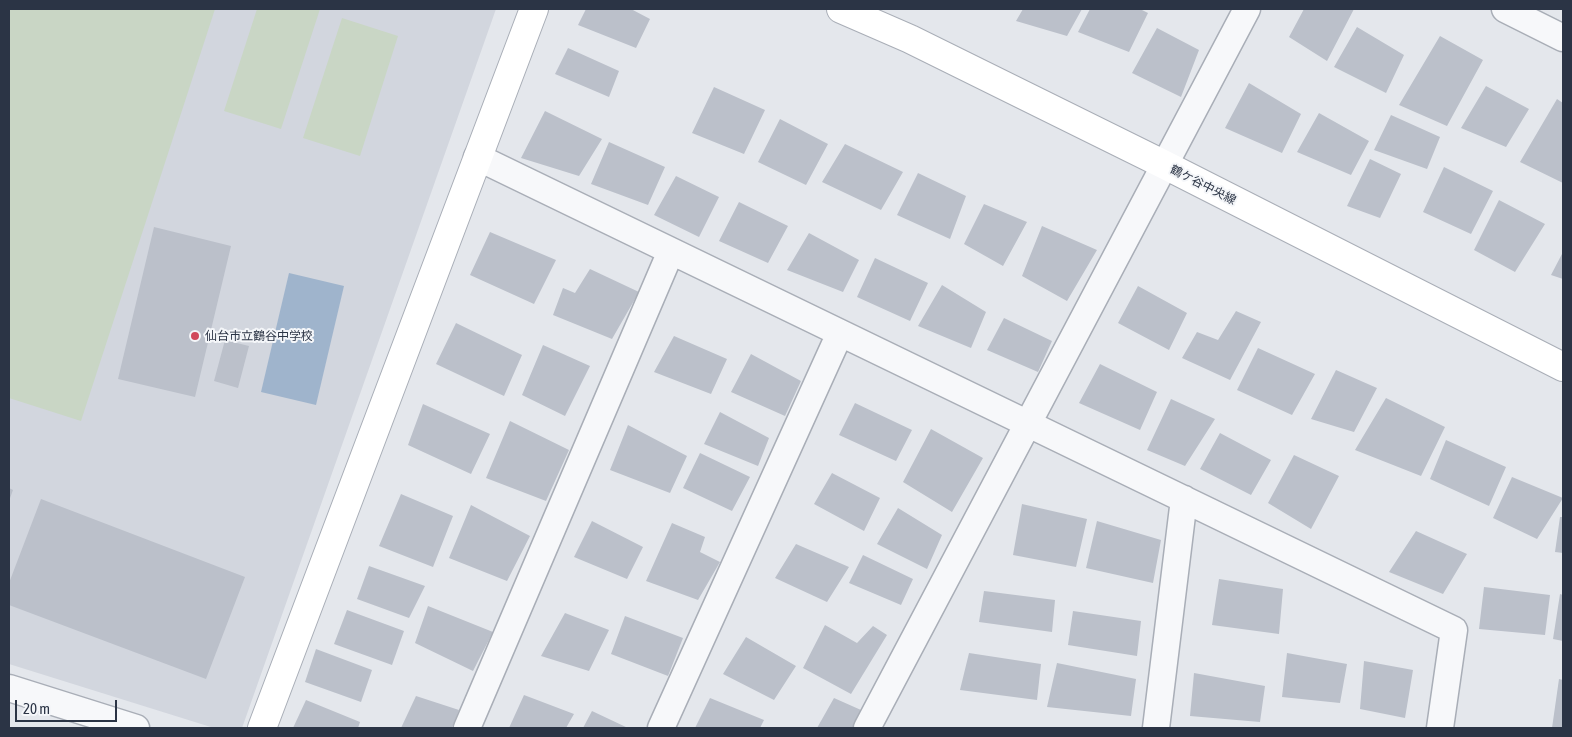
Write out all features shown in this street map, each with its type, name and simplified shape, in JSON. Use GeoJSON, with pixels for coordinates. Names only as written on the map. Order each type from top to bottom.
{"type":"FeatureCollection","features":[{"type":"Feature","properties":{"kind":"street"},"geometry":{"type":"LineString","coordinates":[[262,728],[534,9]]}},
{"type":"Feature","properties":{"kind":"street","name":"鶴ケ谷中央線"},"geometry":{"type":"LineString","coordinates":[[840,9],[910,39],[1165,165],[1563,367]]}},
{"type":"Feature","properties":{"kind":"street"},"geometry":{"type":"LineString","coordinates":[[867,728],[1247,9]]}},
{"type":"Feature","properties":{"kind":"street"},"geometry":{"type":"LineString","coordinates":[[1504,9],[1563,38]]}},
{"type":"Feature","properties":{"kind":"street"},"geometry":{"type":"LineString","coordinates":[[477,158],[1454,630],[1440,728]]}},
{"type":"Feature","properties":{"kind":"street"},"geometry":{"type":"LineString","coordinates":[[467,728],[671,251]]}},
{"type":"Feature","properties":{"kind":"street"},"geometry":{"type":"LineString","coordinates":[[661,728],[840,333]]}},
{"type":"Feature","properties":{"kind":"street"},"geometry":{"type":"LineString","coordinates":[[1156,728],[1184,499]]}},
{"type":"Feature","properties":{"kind":"street"},"geometry":{"type":"LineString","coordinates":[[9,688],[136,728]]}},
{"type":"Feature","properties":{"kind":"shaded area","name":"仙台市立鶴谷中学校"},"geometry":{"type":"Polygon","coordinates":[[[9,9],[496,9],[242,728],[214,728],[9,664],[9,9]]]}},
{"type":"Feature","properties":{"kind":"green space"},"geometry":{"type":"Polygon","coordinates":[[[9,9],[215,9],[81,421],[9,398],[9,9]]]}},
{"type":"Feature","properties":{"kind":"green space"},"geometry":{"type":"Polygon","coordinates":[[[257,9],[320,9],[281,129],[224,111],[257,9]]]}},
{"type":"Feature","properties":{"kind":"green space"},"geometry":{"type":"Polygon","coordinates":[[[342,18],[398,36],[360,156],[303,138],[342,18]]]}},
{"type":"Feature","properties":{"kind":"water"},"geometry":{"type":"Polygon","coordinates":[[[289,273],[344,286],[316,405],[261,392],[289,273]]]}},
{"type":"Feature","properties":{"kind":"building"},"geometry":{"type":"Polygon","coordinates":[[[586,9],[631,9],[650,19],[636,48],[578,25],[586,9]]]}},
{"type":"Feature","properties":{"kind":"building"},"geometry":{"type":"Polygon","coordinates":[[[1023,9],[1082,9],[1067,36],[1016,21],[1023,9]]]}},
{"type":"Feature","properties":{"kind":"building"},"geometry":{"type":"Polygon","coordinates":[[[1090,9],[1140,9],[1148,13],[1129,52],[1078,32],[1090,9]]]}},
{"type":"Feature","properties":{"kind":"building"},"geometry":{"type":"Polygon","coordinates":[[[1304,9],[1354,9],[1327,61],[1289,37],[1304,9]]]}},
{"type":"Feature","properties":{"kind":"building"},"geometry":{"type":"Polygon","coordinates":[[[1357,27],[1404,55],[1386,93],[1334,67],[1357,27]]]}},
{"type":"Feature","properties":{"kind":"building"},"geometry":{"type":"Polygon","coordinates":[[[1157,28],[1199,50],[1181,97],[1132,73],[1157,28]]]}},
{"type":"Feature","properties":{"kind":"building"},"geometry":{"type":"Polygon","coordinates":[[[1440,36],[1483,60],[1447,126],[1399,105],[1440,36]]]}},
{"type":"Feature","properties":{"kind":"building"},"geometry":{"type":"Polygon","coordinates":[[[568,48],[619,71],[609,97],[555,74],[568,48]]]}},
{"type":"Feature","properties":{"kind":"building"},"geometry":{"type":"Polygon","coordinates":[[[1249,83],[1301,114],[1282,153],[1225,128],[1249,83]]]}},
{"type":"Feature","properties":{"kind":"building"},"geometry":{"type":"Polygon","coordinates":[[[1486,86],[1529,109],[1506,147],[1461,128],[1486,86]]]}},
{"type":"Feature","properties":{"kind":"building"},"geometry":{"type":"Polygon","coordinates":[[[714,87],[765,110],[744,154],[692,133],[714,87]]]}},
{"type":"Feature","properties":{"kind":"building"},"geometry":{"type":"Polygon","coordinates":[[[1557,99],[1563,103],[1563,183],[1520,162],[1557,99]]]}},
{"type":"Feature","properties":{"kind":"building"},"geometry":{"type":"Polygon","coordinates":[[[545,111],[602,139],[579,176],[521,158],[545,111]]]}},
{"type":"Feature","properties":{"kind":"building"},"geometry":{"type":"Polygon","coordinates":[[[1319,113],[1369,141],[1351,175],[1297,152],[1319,113]]]}},
{"type":"Feature","properties":{"kind":"building"},"geometry":{"type":"Polygon","coordinates":[[[1391,115],[1440,137],[1427,169],[1374,150],[1391,115]]]}},
{"type":"Feature","properties":{"kind":"building"},"geometry":{"type":"Polygon","coordinates":[[[780,119],[828,144],[806,185],[758,162],[780,119]]]}},
{"type":"Feature","properties":{"kind":"building"},"geometry":{"type":"Polygon","coordinates":[[[609,142],[665,167],[648,205],[591,184],[609,142]]]}},
{"type":"Feature","properties":{"kind":"building"},"geometry":{"type":"Polygon","coordinates":[[[845,144],[903,172],[881,210],[822,182],[845,144]]]}},
{"type":"Feature","properties":{"kind":"building"},"geometry":{"type":"Polygon","coordinates":[[[1370,159],[1401,174],[1380,218],[1347,206],[1370,159]]]}},
{"type":"Feature","properties":{"kind":"building"},"geometry":{"type":"Polygon","coordinates":[[[1444,167],[1493,191],[1471,234],[1423,212],[1444,167]]]}},
{"type":"Feature","properties":{"kind":"building"},"geometry":{"type":"Polygon","coordinates":[[[918,173],[966,196],[950,239],[897,215],[918,173]]]}},
{"type":"Feature","properties":{"kind":"building"},"geometry":{"type":"Polygon","coordinates":[[[676,176],[719,197],[699,237],[654,215],[676,176]]]}},
{"type":"Feature","properties":{"kind":"building"},"geometry":{"type":"Polygon","coordinates":[[[1499,200],[1545,224],[1515,272],[1474,250],[1499,200]]]}},
{"type":"Feature","properties":{"kind":"building"},"geometry":{"type":"Polygon","coordinates":[[[739,202],[788,226],[768,263],[719,241],[739,202]]]}},
{"type":"Feature","properties":{"kind":"building"},"geometry":{"type":"Polygon","coordinates":[[[984,204],[1027,222],[1003,266],[964,244],[984,204]]]}},
{"type":"Feature","properties":{"kind":"building"},"geometry":{"type":"Polygon","coordinates":[[[1042,226],[1097,250],[1067,301],[1022,276],[1042,226]]]}},
{"type":"Feature","properties":{"kind":"building"},"geometry":{"type":"Polygon","coordinates":[[[154,227],[231,246],[195,397],[118,379],[154,227]]]}},
{"type":"Feature","properties":{"kind":"building"},"geometry":{"type":"Polygon","coordinates":[[[490,232],[556,260],[534,304],[470,275],[490,232]]]}},
{"type":"Feature","properties":{"kind":"building"},"geometry":{"type":"Polygon","coordinates":[[[809,233],[859,260],[843,292],[787,270],[809,233]]]}},
{"type":"Feature","properties":{"kind":"building"},"geometry":{"type":"Polygon","coordinates":[[[1563,252],[1563,279],[1551,275],[1563,252]]]}},
{"type":"Feature","properties":{"kind":"building"},"geometry":{"type":"Polygon","coordinates":[[[875,258],[928,283],[910,321],[857,297],[875,258]]]}},
{"type":"Feature","properties":{"kind":"building"},"geometry":{"type":"Polygon","coordinates":[[[590,269],[639,292],[612,339],[553,315],[563,288],[575,293],[590,269]]]}},
{"type":"Feature","properties":{"kind":"building"},"geometry":{"type":"Polygon","coordinates":[[[942,285],[986,312],[971,348],[918,326],[942,285]]]}},
{"type":"Feature","properties":{"kind":"building"},"geometry":{"type":"Polygon","coordinates":[[[1138,286],[1187,313],[1169,350],[1118,323],[1138,286]]]}},
{"type":"Feature","properties":{"kind":"building"},"geometry":{"type":"Polygon","coordinates":[[[1236,311],[1261,322],[1230,380],[1182,358],[1197,332],[1218,340],[1236,311]]]}},
{"type":"Feature","properties":{"kind":"building"},"geometry":{"type":"Polygon","coordinates":[[[1004,318],[1052,341],[1038,372],[987,350],[1004,318]]]}},
{"type":"Feature","properties":{"kind":"building"},"geometry":{"type":"Polygon","coordinates":[[[456,323],[522,355],[504,396],[436,364],[456,323]]]}},
{"type":"Feature","properties":{"kind":"building"},"geometry":{"type":"Polygon","coordinates":[[[674,336],[727,359],[711,394],[654,372],[674,336]]]}},
{"type":"Feature","properties":{"kind":"building"},"geometry":{"type":"Polygon","coordinates":[[[225,340],[249,346],[238,388],[214,381],[225,340]]]}},
{"type":"Feature","properties":{"kind":"building"},"geometry":{"type":"Polygon","coordinates":[[[543,345],[590,366],[565,416],[522,395],[543,345]]]}},
{"type":"Feature","properties":{"kind":"building"},"geometry":{"type":"Polygon","coordinates":[[[1258,348],[1315,374],[1292,415],[1237,390],[1258,348]]]}},
{"type":"Feature","properties":{"kind":"building"},"geometry":{"type":"Polygon","coordinates":[[[751,354],[801,381],[785,416],[731,392],[751,354]]]}},
{"type":"Feature","properties":{"kind":"building"},"geometry":{"type":"Polygon","coordinates":[[[1100,364],[1157,392],[1140,430],[1079,403],[1100,364]]]}},
{"type":"Feature","properties":{"kind":"building"},"geometry":{"type":"Polygon","coordinates":[[[1336,370],[1377,388],[1354,432],[1311,419],[1336,370]]]}},
{"type":"Feature","properties":{"kind":"building"},"geometry":{"type":"Polygon","coordinates":[[[1386,398],[1445,427],[1421,476],[1355,450],[1386,398]]]}},
{"type":"Feature","properties":{"kind":"building"},"geometry":{"type":"Polygon","coordinates":[[[1171,399],[1215,419],[1185,466],[1147,450],[1171,399]]]}},
{"type":"Feature","properties":{"kind":"building"},"geometry":{"type":"Polygon","coordinates":[[[855,403],[912,430],[896,461],[839,435],[855,403]]]}},
{"type":"Feature","properties":{"kind":"building"},"geometry":{"type":"Polygon","coordinates":[[[423,404],[490,434],[471,474],[408,445],[423,404]]]}},
{"type":"Feature","properties":{"kind":"building"},"geometry":{"type":"Polygon","coordinates":[[[720,412],[769,438],[758,466],[704,444],[720,412]]]}},
{"type":"Feature","properties":{"kind":"building"},"geometry":{"type":"Polygon","coordinates":[[[510,421],[569,450],[546,501],[486,478],[510,421]]]}},
{"type":"Feature","properties":{"kind":"building"},"geometry":{"type":"Polygon","coordinates":[[[628,425],[687,456],[670,493],[610,470],[628,425]]]}},
{"type":"Feature","properties":{"kind":"building"},"geometry":{"type":"Polygon","coordinates":[[[931,429],[983,458],[952,512],[903,482],[931,429]]]}},
{"type":"Feature","properties":{"kind":"building"},"geometry":{"type":"Polygon","coordinates":[[[1220,433],[1271,460],[1251,495],[1200,469],[1220,433]]]}},
{"type":"Feature","properties":{"kind":"building"},"geometry":{"type":"Polygon","coordinates":[[[1446,440],[1506,467],[1489,506],[1430,479],[1446,440]]]}},
{"type":"Feature","properties":{"kind":"building"},"geometry":{"type":"Polygon","coordinates":[[[700,453],[750,477],[732,511],[683,488],[700,453]]]}},
{"type":"Feature","properties":{"kind":"building"},"geometry":{"type":"Polygon","coordinates":[[[1294,455],[1339,476],[1311,529],[1268,503],[1294,455]]]}},
{"type":"Feature","properties":{"kind":"building"},"geometry":{"type":"Polygon","coordinates":[[[832,473],[880,498],[864,531],[814,504],[832,473]]]}},
{"type":"Feature","properties":{"kind":"building"},"geometry":{"type":"Polygon","coordinates":[[[1512,477],[1563,498],[1537,539],[1493,518],[1512,477]]]}},
{"type":"Feature","properties":{"kind":"building"},"geometry":{"type":"Polygon","coordinates":[[[9,488],[13,490],[9,501],[9,488]]]}},
{"type":"Feature","properties":{"kind":"building"},"geometry":{"type":"Polygon","coordinates":[[[401,494],[453,516],[433,567],[379,546],[401,494]]]}},
{"type":"Feature","properties":{"kind":"building"},"geometry":{"type":"Polygon","coordinates":[[[41,499],[245,577],[206,679],[9,605],[9,583],[41,499]]]}},
{"type":"Feature","properties":{"kind":"building"},"geometry":{"type":"Polygon","coordinates":[[[1022,504],[1087,519],[1076,567],[1013,555],[1022,504]]]}},
{"type":"Feature","properties":{"kind":"building"},"geometry":{"type":"Polygon","coordinates":[[[471,505],[530,536],[507,581],[449,558],[471,505]]]}},
{"type":"Feature","properties":{"kind":"building"},"geometry":{"type":"Polygon","coordinates":[[[898,508],[942,535],[927,569],[877,544],[898,508]]]}},
{"type":"Feature","properties":{"kind":"building"},"geometry":{"type":"Polygon","coordinates":[[[1560,517],[1563,517],[1563,553],[1555,552],[1560,517]]]}},
{"type":"Feature","properties":{"kind":"building"},"geometry":{"type":"Polygon","coordinates":[[[592,521],[643,547],[627,579],[574,557],[592,521]]]}},
{"type":"Feature","properties":{"kind":"building"},"geometry":{"type":"Polygon","coordinates":[[[1097,521],[1161,540],[1153,583],[1086,568],[1097,521]]]}},
{"type":"Feature","properties":{"kind":"building"},"geometry":{"type":"Polygon","coordinates":[[[672,523],[705,537],[700,552],[720,562],[698,600],[646,581],[672,523]]]}},
{"type":"Feature","properties":{"kind":"building"},"geometry":{"type":"Polygon","coordinates":[[[1416,531],[1467,554],[1443,594],[1389,572],[1416,531]]]}},
{"type":"Feature","properties":{"kind":"building"},"geometry":{"type":"Polygon","coordinates":[[[796,544],[849,567],[827,602],[775,578],[796,544]]]}},
{"type":"Feature","properties":{"kind":"building"},"geometry":{"type":"Polygon","coordinates":[[[863,555],[913,579],[901,605],[849,583],[863,555]]]}},
{"type":"Feature","properties":{"kind":"building"},"geometry":{"type":"Polygon","coordinates":[[[369,566],[425,586],[409,618],[357,599],[369,566]]]}},
{"type":"Feature","properties":{"kind":"building"},"geometry":{"type":"Polygon","coordinates":[[[1219,579],[1283,589],[1279,634],[1212,625],[1219,579]]]}},
{"type":"Feature","properties":{"kind":"building"},"geometry":{"type":"Polygon","coordinates":[[[1484,587],[1550,595],[1545,635],[1479,629],[1484,587]]]}},
{"type":"Feature","properties":{"kind":"building"},"geometry":{"type":"Polygon","coordinates":[[[984,591],[1055,600],[1052,632],[979,622],[984,591]]]}},
{"type":"Feature","properties":{"kind":"building"},"geometry":{"type":"Polygon","coordinates":[[[1560,594],[1563,595],[1563,641],[1553,639],[1560,594]]]}},
{"type":"Feature","properties":{"kind":"building"},"geometry":{"type":"Polygon","coordinates":[[[428,606],[493,632],[473,671],[415,643],[428,606]]]}},
{"type":"Feature","properties":{"kind":"building"},"geometry":{"type":"Polygon","coordinates":[[[347,610],[404,631],[392,665],[334,644],[347,610]]]}},
{"type":"Feature","properties":{"kind":"building"},"geometry":{"type":"Polygon","coordinates":[[[1073,611],[1141,621],[1137,656],[1068,645],[1073,611]]]}},
{"type":"Feature","properties":{"kind":"building"},"geometry":{"type":"Polygon","coordinates":[[[565,613],[609,630],[589,671],[541,656],[565,613]]]}},
{"type":"Feature","properties":{"kind":"building"},"geometry":{"type":"Polygon","coordinates":[[[625,616],[683,638],[668,676],[611,654],[625,616]]]}},
{"type":"Feature","properties":{"kind":"building"},"geometry":{"type":"Polygon","coordinates":[[[825,625],[857,643],[873,626],[887,635],[851,694],[803,668],[825,625]]]}},
{"type":"Feature","properties":{"kind":"building"},"geometry":{"type":"Polygon","coordinates":[[[746,637],[796,666],[774,700],[723,674],[746,637]]]}},
{"type":"Feature","properties":{"kind":"building"},"geometry":{"type":"Polygon","coordinates":[[[316,649],[372,670],[361,702],[305,682],[316,649]]]}},
{"type":"Feature","properties":{"kind":"building"},"geometry":{"type":"Polygon","coordinates":[[[969,653],[1041,664],[1037,700],[960,690],[969,653]]]}},
{"type":"Feature","properties":{"kind":"building"},"geometry":{"type":"Polygon","coordinates":[[[1287,653],[1347,664],[1340,703],[1282,697],[1287,653]]]}},
{"type":"Feature","properties":{"kind":"building"},"geometry":{"type":"Polygon","coordinates":[[[1364,661],[1413,670],[1405,718],[1360,709],[1364,661]]]}},
{"type":"Feature","properties":{"kind":"building"},"geometry":{"type":"Polygon","coordinates":[[[1057,663],[1136,679],[1131,716],[1047,707],[1057,663]]]}},
{"type":"Feature","properties":{"kind":"building"},"geometry":{"type":"Polygon","coordinates":[[[1194,673],[1265,686],[1260,722],[1190,716],[1194,673]]]}},
{"type":"Feature","properties":{"kind":"building"},"geometry":{"type":"Polygon","coordinates":[[[1559,679],[1563,680],[1563,728],[1552,728],[1559,679]]]}},
{"type":"Feature","properties":{"kind":"building"},"geometry":{"type":"Polygon","coordinates":[[[524,695],[574,714],[566,728],[509,728],[524,695]]]}},
{"type":"Feature","properties":{"kind":"building"},"geometry":{"type":"Polygon","coordinates":[[[416,696],[459,710],[452,728],[401,728],[416,696]]]}},
{"type":"Feature","properties":{"kind":"building"},"geometry":{"type":"Polygon","coordinates":[[[710,698],[764,720],[760,728],[695,728],[710,698]]]}},
{"type":"Feature","properties":{"kind":"building"},"geometry":{"type":"Polygon","coordinates":[[[834,698],[861,710],[853,728],[817,728],[834,698]]]}},
{"type":"Feature","properties":{"kind":"building"},"geometry":{"type":"Polygon","coordinates":[[[306,700],[360,722],[358,728],[293,728],[306,700]]]}},
{"type":"Feature","properties":{"kind":"building"},"geometry":{"type":"Polygon","coordinates":[[[592,711],[628,728],[583,728],[592,711]]]}},
{"type":"Feature","properties":{"kind":"place","name":"仙台市立鶴谷中学校"},"geometry":{"type":"Point","coordinates":[195,336]}}]}
